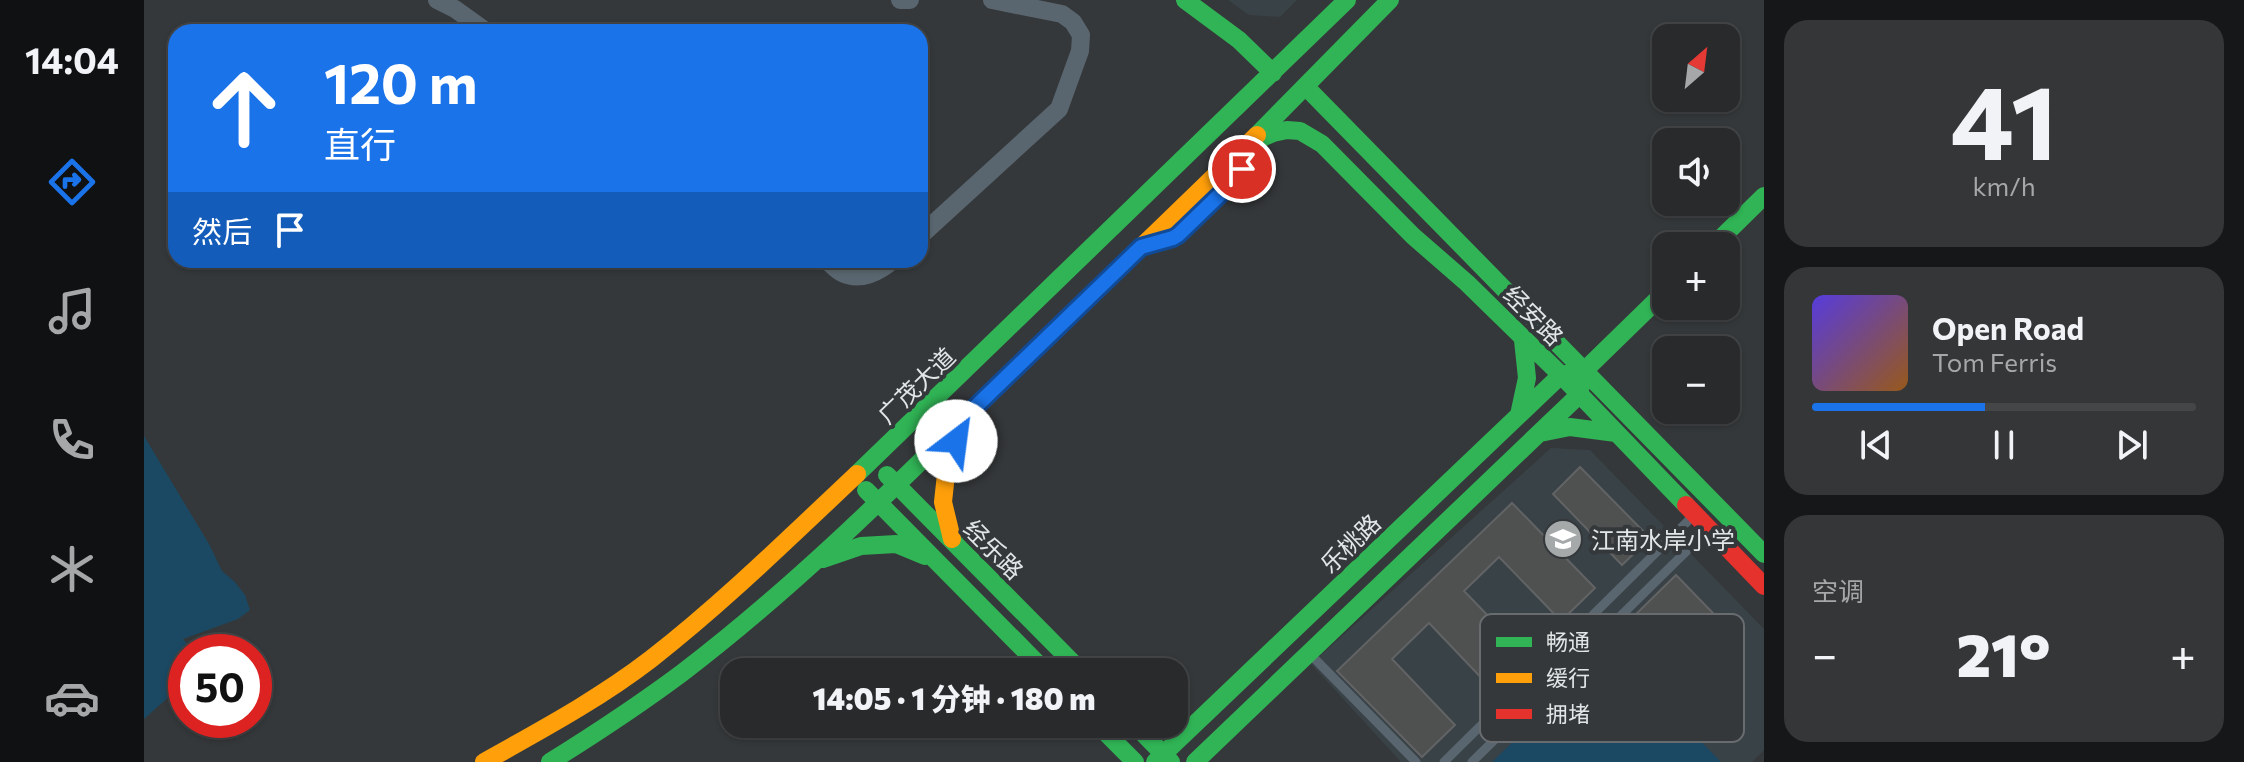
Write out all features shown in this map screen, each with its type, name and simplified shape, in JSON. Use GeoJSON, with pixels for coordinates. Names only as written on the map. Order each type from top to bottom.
{"type":"FeatureCollection","features":[{"type":"Feature","properties":{"kind":"main road"},"geometry":{"type":"LineString","coordinates":[[1185,0],[1239,40],[1273,73]]}},
{"type":"Feature","properties":{"kind":"main road","name":"广茂大道"},"geometry":{"type":"LineString","coordinates":[[484,762],[555,723],[651,659],[732,591],[872,460],[1347,0]]}},
{"type":"Feature","properties":{"kind":"main road"},"geometry":{"type":"LineString","coordinates":[[550,762],[624,715],[702,659],[817,561],[1306,87],[1390,1]]}},
{"type":"Feature","properties":{"kind":"main road","name":"经安路"},"geometry":{"type":"LineString","coordinates":[[1306,87],[1764,554]]}},
{"type":"Feature","properties":{"kind":"main road","name":"经安路"},"geometry":{"type":"LineString","coordinates":[[1245,145],[1287,130],[1300,131],[1322,144],[1413,236],[1467,283],[1561,375],[1764,586]]}},
{"type":"Feature","properties":{"kind":"main road"},"geometry":{"type":"LineString","coordinates":[[1727,232],[1764,196]]}},
{"type":"Feature","properties":{"kind":"main road"},"geometry":{"type":"LineString","coordinates":[[1195,762],[1579,395],[1585,370],[1652,305]]}},
{"type":"Feature","properties":{"kind":"main road"},"geometry":{"type":"LineString","coordinates":[[1028,309],[1024,331],[1036,339],[1052,333]]}},
{"type":"Feature","properties":{"kind":"main road"},"geometry":{"type":"LineString","coordinates":[[1519,415],[1529,364],[1523,340]]}},
{"type":"Feature","properties":{"kind":"main road"},"geometry":{"type":"LineString","coordinates":[[1561,375],[1585,370]]}},
{"type":"Feature","properties":{"kind":"main road","name":"乐桃路"},"geometry":{"type":"LineString","coordinates":[[1163,759],[1561,375]]}},
{"type":"Feature","properties":{"kind":"main road"},"geometry":{"type":"LineString","coordinates":[[953,542],[943,502],[947,465],[965,417]]}},
{"type":"Feature","properties":{"kind":"main road"},"geometry":{"type":"LineString","coordinates":[[1538,434],[1560,426],[1583,426],[1616,433]]}},
{"type":"Feature","properties":{"kind":"main road","name":"经乐路"},"geometry":{"type":"LineString","coordinates":[[872,460],[1068,658]]}},
{"type":"Feature","properties":{"kind":"main road","name":"经乐路"},"geometry":{"type":"LineString","coordinates":[[853,477],[1032,658]]}},
{"type":"Feature","properties":{"kind":"main road"},"geometry":{"type":"LineString","coordinates":[[817,561],[861,546],[896,544],[936,561]]}},
{"type":"Feature","properties":{"kind":"main road"},"geometry":{"type":"LineString","coordinates":[[1111,738],[1135,762]]}},
{"type":"Feature","properties":{"kind":"main road"},"geometry":{"type":"LineString","coordinates":[[1146,738],[1163,759]]}},
{"type":"Feature","properties":{"kind":"street"},"geometry":{"type":"LineString","coordinates":[[437,0],[476,24]]}},
{"type":"Feature","properties":{"kind":"street"},"geometry":{"type":"LineString","coordinates":[[900,0],[910,0]]}},
{"type":"Feature","properties":{"kind":"street"},"geometry":{"type":"LineString","coordinates":[[928,229],[1059,109],[1080,51],[1081,35],[1073,22],[1062,14],[992,0]]}},
{"type":"Feature","properties":{"kind":"street"},"geometry":{"type":"LineString","coordinates":[[836,268],[843,274],[863,276],[884,268]]}},
{"type":"Feature","properties":{"kind":"lane"},"geometry":{"type":"LineString","coordinates":[[1594,614],[1696,514]]}},
{"type":"Feature","properties":{"kind":"lane"},"geometry":{"type":"LineString","coordinates":[[1623,614],[1710,529]]}},
{"type":"Feature","properties":{"kind":"lane"},"geometry":{"type":"LineString","coordinates":[[1309,653],[1416,762]]}},
{"type":"Feature","properties":{"kind":"lane"},"geometry":{"type":"LineString","coordinates":[[1444,762],[1480,727]]}},
{"type":"Feature","properties":{"kind":"lane"},"geometry":{"type":"LineString","coordinates":[[1472,762],[1492,742]]}},
{"type":"Feature","properties":{"kind":"shaded area"},"geometry":{"type":"Polygon","coordinates":[[[1228,0],[1297,0],[1280,17],[1249,15],[1228,0]]]}},
{"type":"Feature","properties":{"kind":"shaded area"},"geometry":{"type":"Polygon","coordinates":[[[144,436],[222,571],[245,595],[250,610],[238,619],[197,634],[168,634],[168,698],[144,719],[144,436]]]}},
{"type":"Feature","properties":{"kind":"shaded area","name":"江南水岸小学"},"geometry":{"type":"Polygon","coordinates":[[[1551,448],[1590,450],[1764,629],[1764,750],[1752,762],[1401,762],[1311,664],[1551,448]]]}},
{"type":"Feature","properties":{"kind":"shaded area"},"geometry":{"type":"Polygon","coordinates":[[[1513,742],[1702,742],[1721,762],[1492,762],[1513,742]]]}},
{"type":"Feature","properties":{"kind":"building"},"geometry":{"type":"Polygon","coordinates":[[[1580,467],[1650,538],[1622,565],[1553,494],[1580,467]]]}},
{"type":"Feature","properties":{"kind":"building"},"geometry":{"type":"Polygon","coordinates":[[[1512,503],[1595,588],[1568,614],[1554,614],[1499,557],[1464,591],[1486,614],[1480,614],[1480,676],[1429,623],[1392,659],[1455,725],[1422,757],[1337,671],[1512,503]]]}},
{"type":"Feature","properties":{"kind":"building"},"geometry":{"type":"Polygon","coordinates":[[[1676,575],[1714,614],[1636,614],[1676,575]]]}},
{"type":"Feature","properties":{"kind":"traffic: fast"},"geometry":{"type":"LineString","coordinates":[[1185,0],[1239,40],[1273,73]]}},
{"type":"Feature","properties":{"kind":"traffic: fast"},"geometry":{"type":"LineString","coordinates":[[857,474],[1347,0]]}},
{"type":"Feature","properties":{"kind":"traffic: fast"},"geometry":{"type":"LineString","coordinates":[[1257,135],[1390,0]]}},
{"type":"Feature","properties":{"kind":"traffic: fast"},"geometry":{"type":"LineString","coordinates":[[1306,87],[1764,554]]}},
{"type":"Feature","properties":{"kind":"traffic: fast"},"geometry":{"type":"LineString","coordinates":[[1255,141],[1287,130],[1300,131],[1322,144],[1413,236],[1467,283],[1561,375],[1686,505]]}},
{"type":"Feature","properties":{"kind":"traffic: fast"},"geometry":{"type":"LineString","coordinates":[[1727,232],[1764,196]]}},
{"type":"Feature","properties":{"kind":"traffic: fast"},"geometry":{"type":"LineString","coordinates":[[1155,762],[1561,375],[1585,370],[1652,305]]}},
{"type":"Feature","properties":{"kind":"traffic: fast"},"geometry":{"type":"LineString","coordinates":[[1519,415],[1527,378],[1523,340]]}},
{"type":"Feature","properties":{"kind":"traffic: fast"},"geometry":{"type":"LineString","coordinates":[[1195,762],[1579,395],[1582,380]]}},
{"type":"Feature","properties":{"kind":"traffic: fast"},"geometry":{"type":"LineString","coordinates":[[550,762],[666,685],[759,611],[869,511],[976,407]]}},
{"type":"Feature","properties":{"kind":"traffic: fast"},"geometry":{"type":"LineString","coordinates":[[1540,433],[1570,427],[1616,433]]}},
{"type":"Feature","properties":{"kind":"traffic: fast"},"geometry":{"type":"LineString","coordinates":[[887,475],[1068,658]]}},
{"type":"Feature","properties":{"kind":"traffic: fast"},"geometry":{"type":"LineString","coordinates":[[866,490],[1032,658]]}},
{"type":"Feature","properties":{"kind":"traffic: fast"},"geometry":{"type":"LineString","coordinates":[[823,559],[861,546],[896,544],[925,556]]}},
{"type":"Feature","properties":{"kind":"traffic: fast"},"geometry":{"type":"LineString","coordinates":[[1111,738],[1135,762]]}},
{"type":"Feature","properties":{"kind":"traffic: fast"},"geometry":{"type":"LineString","coordinates":[[1148,738],[1171,762]]}},
{"type":"Feature","properties":{"kind":"traffic: slow"},"geometry":{"type":"LineString","coordinates":[[976,407],[1257,135]]}},
{"type":"Feature","properties":{"kind":"traffic: slow"},"geometry":{"type":"LineString","coordinates":[[952,539],[943,502],[947,465],[963,425]]}},
{"type":"Feature","properties":{"kind":"traffic: slow"},"geometry":{"type":"LineString","coordinates":[[484,762],[590,701],[651,659],[731,592],[857,474]]}},
{"type":"Feature","properties":{"kind":"traffic: jam"},"geometry":{"type":"LineString","coordinates":[[1686,505],[1764,586]]}},
{"type":"Feature","properties":{"kind":"place","name":"江南水岸小学"},"geometry":{"type":"Point","coordinates":[1563,539]}},
{"type":"Feature","properties":{"kind":"route"},"geometry":{"type":"LineString","coordinates":[[956,441],[965,417],[1141,247],[1178,235],[1237,178],[1242,169]]}}]}
